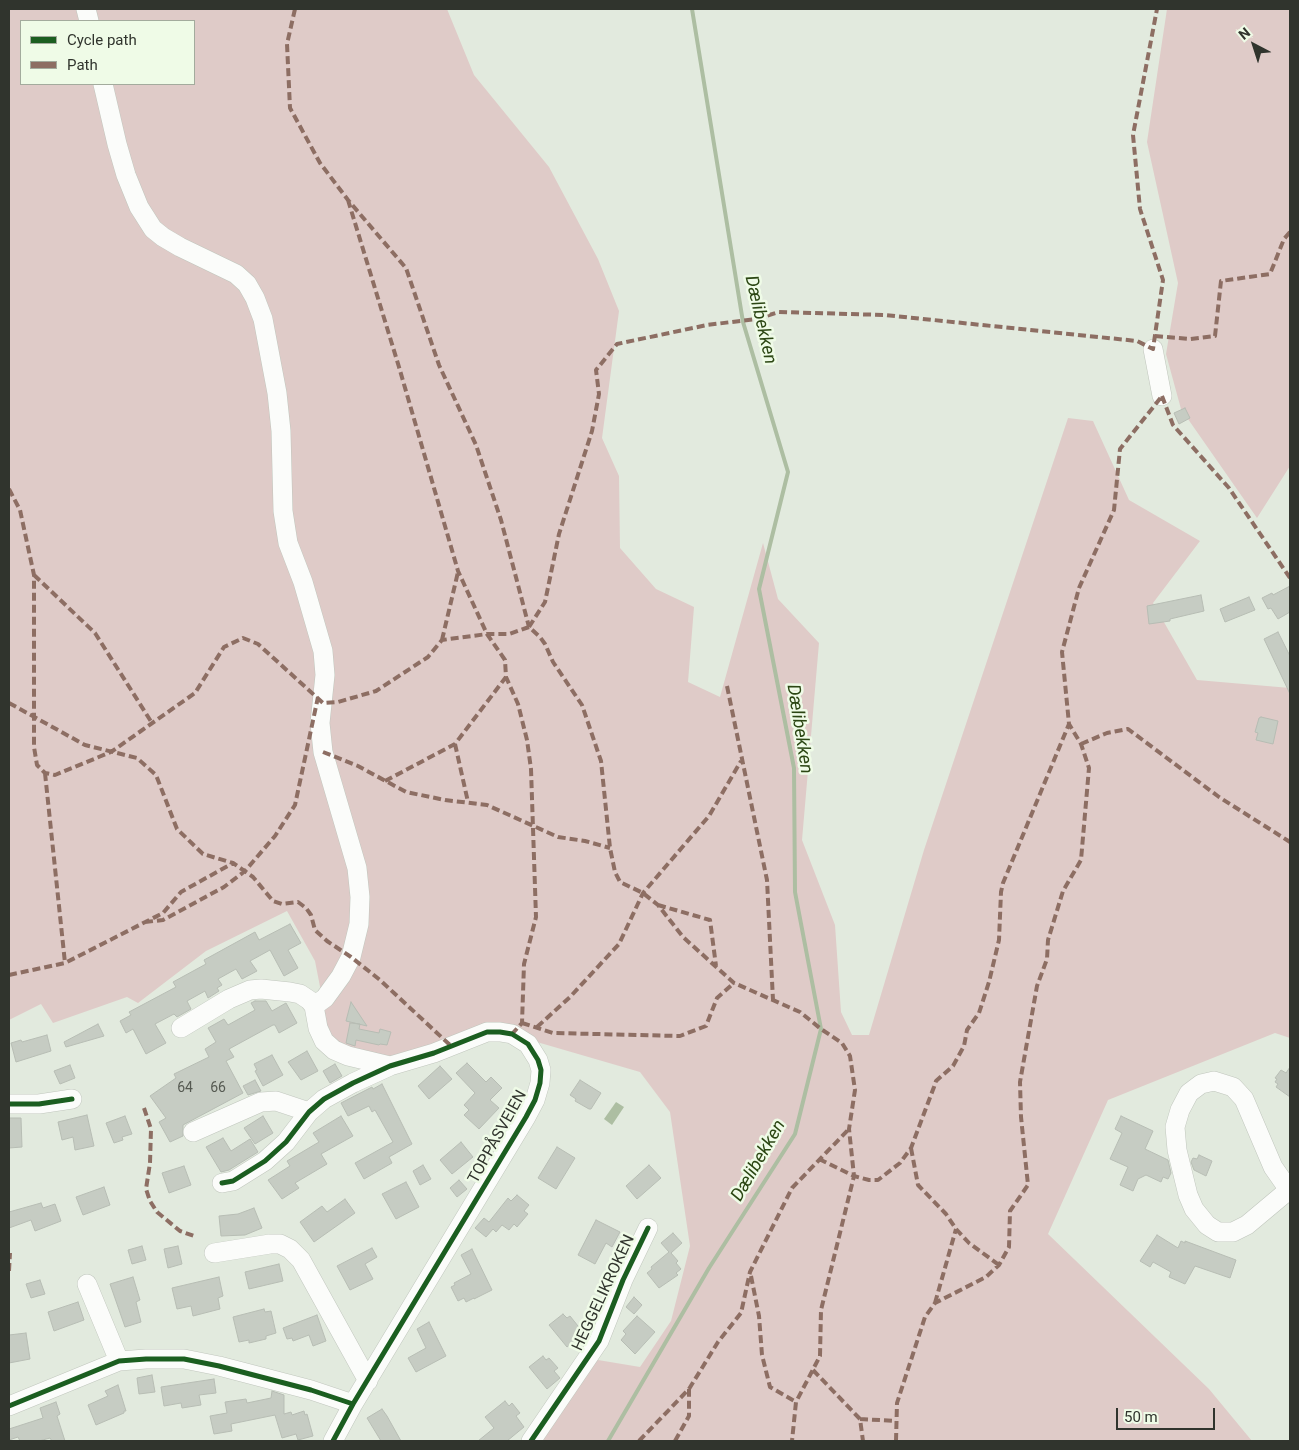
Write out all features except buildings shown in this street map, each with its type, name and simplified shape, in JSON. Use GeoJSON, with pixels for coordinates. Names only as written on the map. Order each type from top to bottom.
{"type":"FeatureCollection","features":[{"type":"Feature","properties":{"kind":"street"},"geometry":{"type":"LineString","coordinates":[[103,85],[126,175],[139,207],[153,229],[180,247],[236,274],[247,284],[263,319],[272,359],[279,412],[283,511],[288,543],[306,590],[323,651],[325,675],[320,723],[323,752],[357,868],[360,897],[360,924],[351,957],[325,998],[314,1006],[300,994],[262,989],[250,990],[228,999],[181,1028]]}},
{"type":"Feature","properties":{"kind":"street"},"geometry":{"type":"LineString","coordinates":[[1153,349],[1162,396]]}},
{"type":"Feature","properties":{"kind":"street","name":"TOPPÅSVEIEN"},"geometry":{"type":"LineString","coordinates":[[314,1006],[321,1035],[324,1041],[334,1050],[348,1056],[390,1066]]}},
{"type":"Feature","properties":{"kind":"street","name":"TOPPÅSVEIEN"},"geometry":{"type":"LineString","coordinates":[[222,1183],[240,1177],[265,1161],[286,1142],[309,1112],[324,1099],[390,1066],[434,1053],[478,1034],[500,1032],[512,1034],[520,1039],[531,1048],[538,1060],[541,1070],[540,1083],[535,1100],[526,1117],[353,1404],[333,1441]]}},
{"type":"Feature","properties":{"kind":"street"},"geometry":{"type":"LineString","coordinates":[[1214,1081],[1233,1087],[1244,1099],[1273,1167],[1290,1189],[1247,1225],[1232,1232],[1218,1232],[1207,1225],[1194,1209],[1188,1195],[1177,1150],[1175,1127],[1180,1110],[1189,1093],[1201,1084],[1214,1081]]}},
{"type":"Feature","properties":{"kind":"street"},"geometry":{"type":"LineString","coordinates":[[9,1104],[39,1104],[72,1099]]}},
{"type":"Feature","properties":{"kind":"street"},"geometry":{"type":"LineString","coordinates":[[193,1132],[261,1102],[276,1101],[309,1112]]}},
{"type":"Feature","properties":{"kind":"street","name":"HEGGELIKROKEN"},"geometry":{"type":"LineString","coordinates":[[531,1441],[600,1341],[623,1280],[648,1228]]}},
{"type":"Feature","properties":{"kind":"street"},"geometry":{"type":"LineString","coordinates":[[214,1253],[270,1244],[280,1244],[290,1249],[301,1260],[368,1381]]}},
{"type":"Feature","properties":{"kind":"street"},"geometry":{"type":"LineString","coordinates":[[87,1284],[119,1361]]}},
{"type":"Feature","properties":{"kind":"street"},"geometry":{"type":"LineString","coordinates":[[9,1406],[119,1361],[184,1359],[311,1390],[353,1404]]}},
{"type":"Feature","properties":{"kind":"shaded area"},"geometry":{"type":"Polygon","coordinates":[[[9,9],[447,9],[474,75],[549,167],[598,259],[619,311],[602,438],[619,476],[620,548],[656,589],[694,607],[688,682],[720,697],[763,543],[778,599],[819,643],[802,840],[835,925],[841,1012],[852,1035],[869,1035],[924,850],[1068,418],[1093,421],[1129,500],[1200,541],[1153,603],[1197,680],[1290,688],[1290,1038],[1275,1033],[1108,1100],[1048,1234],[1209,1389],[1252,1441],[532,1441],[592,1359],[640,1367],[671,1321],[690,1246],[670,1112],[640,1072],[530,1040],[500,1025],[403,1056],[382,1058],[328,1040],[315,961],[287,911],[206,951],[138,1003],[127,997],[53,1023],[41,1004],[9,1020],[9,9]]]}},
{"type":"Feature","properties":{"kind":"shaded area"},"geometry":{"type":"Polygon","coordinates":[[[1167,9],[1290,9],[1290,466],[1257,518],[1181,409],[1166,354],[1178,283],[1147,142],[1167,9]]]}},
{"type":"Feature","properties":{"kind":"shaded area"},"geometry":{"type":"Polygon","coordinates":[[[616,1102],[624,1107],[612,1125],[604,1119],[616,1102]]]}},
{"type":"Feature","properties":{"kind":"waterway","name":"Dælibekken"},"geometry":{"type":"LineString","coordinates":[[608,1441],[709,1268],[795,1134],[821,1029],[795,892],[794,768],[759,589],[788,472],[743,322],[692,9]]}},
{"type":"Feature","properties":{"kind":"marked path"},"geometry":{"type":"LineString","coordinates":[[295,9],[287,44],[290,108],[320,163],[348,200],[406,268],[439,365],[476,445],[501,520],[529,627]]}},
{"type":"Feature","properties":{"kind":"marked path"},"geometry":{"type":"LineString","coordinates":[[529,627],[545,602],[559,534],[592,431],[599,394],[596,370],[617,344],[707,325],[756,319],[779,312],[885,315],[1137,341],[1153,349],[1163,280],[1140,209],[1133,135],[1157,9]]}},
{"type":"Feature","properties":{"kind":"marked path"},"geometry":{"type":"LineString","coordinates":[[348,200],[458,571],[487,634],[505,660],[506,677],[518,704],[527,740],[531,769],[536,917],[524,964],[522,1023],[512,1034]]}},
{"type":"Feature","properties":{"kind":"marked path"},"geometry":{"type":"LineString","coordinates":[[1155,336],[1190,339],[1215,336],[1221,281],[1270,274],[1284,239],[1290,232]]}},
{"type":"Feature","properties":{"kind":"marked path"},"geometry":{"type":"LineString","coordinates":[[1162,396],[1173,425],[1229,488],[1290,578]]}},
{"type":"Feature","properties":{"kind":"marked path"},"geometry":{"type":"LineString","coordinates":[[896,1441],[897,1403],[925,1317],[935,1303],[986,1277],[999,1265],[1009,1247],[1010,1211],[1028,1185],[1021,1117],[1020,1082],[1037,986],[1047,959],[1048,940],[1063,891],[1081,860],[1089,768],[1081,744],[1069,724],[1062,652],[1079,588],[1114,510],[1120,449],[1162,396]]}},
{"type":"Feature","properties":{"kind":"marked path"},"geometry":{"type":"LineString","coordinates":[[9,489],[20,510],[34,575],[34,747],[37,765],[45,773],[55,775],[111,752],[195,693],[224,647],[243,638],[258,644],[323,703],[338,702],[376,691],[428,657],[442,640],[487,634],[509,634],[529,627],[540,637],[553,662],[582,705],[601,761],[610,848],[615,872],[620,882],[643,893],[658,905],[683,937],[734,983],[800,1012],[842,1043],[850,1056],[855,1090],[849,1129],[854,1176],[821,1310],[820,1356],[796,1402],[792,1441]]}},
{"type":"Feature","properties":{"kind":"marked path"},"geometry":{"type":"LineString","coordinates":[[442,640],[458,572]]}},
{"type":"Feature","properties":{"kind":"marked path"},"geometry":{"type":"LineString","coordinates":[[34,575],[95,633],[152,723]]}},
{"type":"Feature","properties":{"kind":"marked path"},"geometry":{"type":"LineString","coordinates":[[385,781],[455,744],[506,677]]}},
{"type":"Feature","properties":{"kind":"marked path"},"geometry":{"type":"LineString","coordinates":[[727,686],[767,880],[773,1000]]}},
{"type":"Feature","properties":{"kind":"marked path"},"geometry":{"type":"LineString","coordinates":[[145,922],[163,920],[224,887],[245,871],[275,836],[295,805],[318,697]]}},
{"type":"Feature","properties":{"kind":"marked path"},"geometry":{"type":"LineString","coordinates":[[9,703],[85,745],[137,758],[156,775],[177,829],[203,854],[233,863],[253,877],[273,901],[282,904],[298,902],[306,908],[311,915],[315,930],[380,980],[451,1046]]}},
{"type":"Feature","properties":{"kind":"marked path"},"geometry":{"type":"LineString","coordinates":[[819,1159],[854,1176],[878,1180],[900,1163],[911,1148],[936,1081],[953,1066],[964,1046],[967,1030],[979,1013],[999,940],[1003,883],[1069,724]]}},
{"type":"Feature","properties":{"kind":"marked path"},"geometry":{"type":"LineString","coordinates":[[1081,744],[1107,733],[1128,729],[1219,797],[1290,842]]}},
{"type":"Feature","properties":{"kind":"marked path"},"geometry":{"type":"LineString","coordinates":[[455,744],[468,802]]}},
{"type":"Feature","properties":{"kind":"marked path"},"geometry":{"type":"LineString","coordinates":[[323,752],[358,766],[406,792],[445,800],[487,805],[558,837],[585,841],[610,848]]}},
{"type":"Feature","properties":{"kind":"marked path"},"geometry":{"type":"LineString","coordinates":[[537,1027],[570,997],[619,944],[643,893],[709,816],[741,761]]}},
{"type":"Feature","properties":{"kind":"marked path"},"geometry":{"type":"LineString","coordinates":[[45,773],[65,963]]}},
{"type":"Feature","properties":{"kind":"marked path"},"geometry":{"type":"LineString","coordinates":[[9,975],[65,963],[163,913],[181,892],[233,863]]}},
{"type":"Feature","properties":{"kind":"marked path"},"geometry":{"type":"LineString","coordinates":[[658,905],[710,920],[716,966]]}},
{"type":"Feature","properties":{"kind":"marked path"},"geometry":{"type":"LineString","coordinates":[[522,1023],[553,1033],[680,1036],[706,1026],[717,998],[734,983]]}},
{"type":"Feature","properties":{"kind":"marked path"},"geometry":{"type":"LineString","coordinates":[[144,1108],[151,1129],[150,1163],[146,1189],[150,1201],[157,1212],[180,1231],[194,1236]]}},
{"type":"Feature","properties":{"kind":"marked path"},"geometry":{"type":"LineString","coordinates":[[639,1441],[689,1389],[718,1342],[741,1313],[750,1272],[792,1188],[849,1129]]}},
{"type":"Feature","properties":{"kind":"marked path"},"geometry":{"type":"LineString","coordinates":[[911,1148],[918,1185],[946,1214],[969,1243],[999,1265]]}},
{"type":"Feature","properties":{"kind":"marked path"},"geometry":{"type":"LineString","coordinates":[[935,1303],[956,1229]]}},
{"type":"Feature","properties":{"kind":"marked path"},"geometry":{"type":"LineString","coordinates":[[9,1271],[10,1253]]}},
{"type":"Feature","properties":{"kind":"marked path"},"geometry":{"type":"LineString","coordinates":[[751,1276],[759,1316],[762,1355],[770,1387],[796,1402]]}},
{"type":"Feature","properties":{"kind":"marked path"},"geometry":{"type":"LineString","coordinates":[[813,1370],[860,1419],[863,1441]]}},
{"type":"Feature","properties":{"kind":"marked path"},"geometry":{"type":"LineString","coordinates":[[675,1441],[689,1416],[689,1389]]}},
{"type":"Feature","properties":{"kind":"marked path"},"geometry":{"type":"LineString","coordinates":[[860,1419],[896,1421]]}},
{"type":"Feature","properties":{"kind":"cycle path"},"geometry":{"type":"LineString","coordinates":[[222,1183],[233,1181],[265,1161],[286,1142],[309,1112],[324,1099],[390,1066],[434,1053],[487,1032],[512,1034],[528,1044],[538,1060],[541,1070],[540,1083],[535,1100],[526,1117],[353,1404],[333,1441]]}},
{"type":"Feature","properties":{"kind":"cycle path"},"geometry":{"type":"LineString","coordinates":[[9,1104],[39,1104],[72,1099]]}},
{"type":"Feature","properties":{"kind":"cycle path"},"geometry":{"type":"LineString","coordinates":[[531,1441],[599,1341],[623,1280],[648,1228]]}},
{"type":"Feature","properties":{"kind":"cycle path"},"geometry":{"type":"LineString","coordinates":[[9,1406],[119,1361],[146,1359],[184,1359],[219,1366],[311,1390],[353,1404]]}}]}
